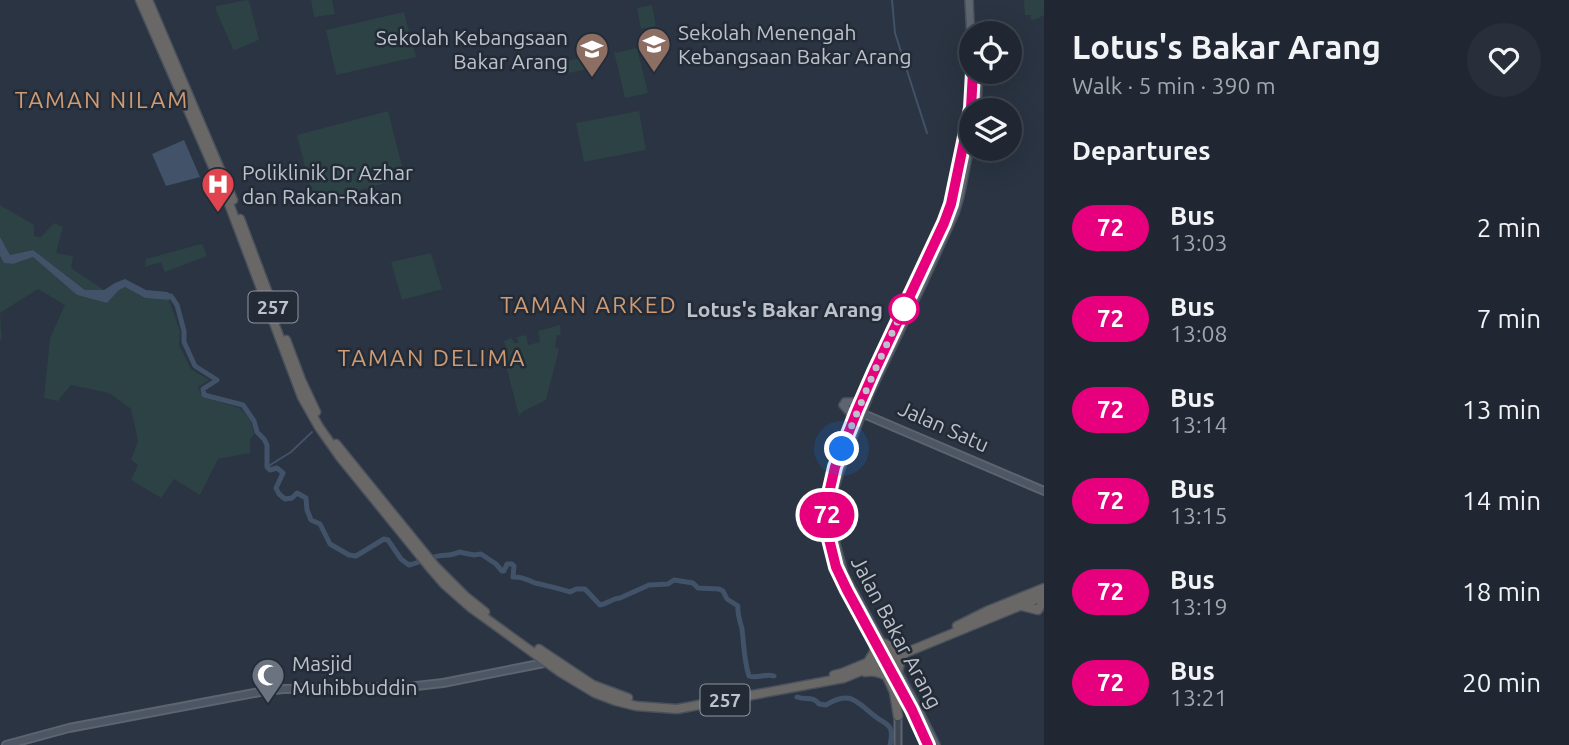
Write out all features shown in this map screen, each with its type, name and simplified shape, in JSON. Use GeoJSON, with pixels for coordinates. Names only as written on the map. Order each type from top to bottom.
{"type":"FeatureCollection","features":[{"type":"Feature","properties":{"kind":"highway","name":"257"},"geometry":{"type":"LineString","coordinates":[[140,0],[228,201],[303,397],[319,427],[340,457],[433,567],[465,596],[581,686],[616,701],[677,709],[851,676],[987,611],[1044,594]]}},
{"type":"Feature","properties":{"kind":"highway","name":"257"},"geometry":{"type":"LineString","coordinates":[[148,0],[225,181],[309,397],[334,441],[424,557]]}},
{"type":"Feature","properties":{"kind":"highway","name":"257"},"geometry":{"type":"LineString","coordinates":[[433,567],[444,584],[470,607],[534,652],[605,691],[628,699],[663,704],[696,701],[842,673],[886,658]]}},
{"type":"Feature","properties":{"kind":"highway","name":"257"},"geometry":{"type":"LineString","coordinates":[[906,649],[1020,606],[1044,594]]}},
{"type":"Feature","properties":{"kind":"highway"},"geometry":{"type":"LineString","coordinates":[[1020,606],[1038,610],[1044,594]]}},
{"type":"Feature","properties":{"kind":"highway"},"geometry":{"type":"LineString","coordinates":[[987,611],[1029,598],[1034,600]]}},
{"type":"Feature","properties":{"kind":"highway"},"geometry":{"type":"LineString","coordinates":[[865,664],[871,659],[878,644],[906,649],[898,672]]}},
{"type":"Feature","properties":{"kind":"highway"},"geometry":{"type":"LineString","coordinates":[[533,665],[536,661],[534,652]]}},
{"type":"Feature","properties":{"kind":"highway"},"geometry":{"type":"LineString","coordinates":[[851,676],[872,671],[886,675],[897,683]]}},
{"type":"Feature","properties":{"kind":"highway"},"geometry":{"type":"LineString","coordinates":[[886,675],[893,687],[898,716]]}},
{"type":"Feature","properties":{"kind":"main road"},"geometry":{"type":"LineString","coordinates":[[971,0],[974,21]]}},
{"type":"Feature","properties":{"kind":"main road"},"geometry":{"type":"LineString","coordinates":[[971,0],[971,21]]}},
{"type":"Feature","properties":{"kind":"main road","name":"Jalan Bakar Arang"},"geometry":{"type":"LineString","coordinates":[[928,745],[844,574],[834,536],[832,509],[834,490],[862,411],[944,223],[961,161]]}},
{"type":"Feature","properties":{"kind":"main road","name":"Jalan Bakar Arang"},"geometry":{"type":"LineString","coordinates":[[862,411],[955,213],[967,161]]}},
{"type":"Feature","properties":{"kind":"main road"},"geometry":{"type":"LineString","coordinates":[[855,402],[862,411],[850,413],[844,403],[855,402]]}},
{"type":"Feature","properties":{"kind":"main road","name":"Jalan Satu"},"geometry":{"type":"LineString","coordinates":[[862,411],[1044,491]]}},
{"type":"Feature","properties":{"kind":"main road","name":"Jalan Bakar Arang"},"geometry":{"type":"LineString","coordinates":[[886,658],[898,672],[936,745]]}},
{"type":"Feature","properties":{"kind":"main road"},"geometry":{"type":"LineString","coordinates":[[6,745],[69,728],[265,691],[407,687],[443,683],[552,662]]}},
{"type":"Feature","properties":{"kind":"main road"},"geometry":{"type":"LineString","coordinates":[[898,716],[903,695]]}},
{"type":"Feature","properties":{"kind":"main road"},"geometry":{"type":"LineString","coordinates":[[898,716],[901,709],[912,710]]}},
{"type":"Feature","properties":{"kind":"street"},"geometry":{"type":"LineString","coordinates":[[898,716],[898,744]]}},
{"type":"Feature","properties":{"kind":"green space"},"geometry":{"type":"Polygon","coordinates":[[[247,0],[259,40],[235,50],[215,8],[247,0]]]}},
{"type":"Feature","properties":{"kind":"green space"},"geometry":{"type":"Polygon","coordinates":[[[311,0],[332,0],[335,14],[314,17],[311,0]]]}},
{"type":"Feature","properties":{"kind":"green space"},"geometry":{"type":"Polygon","coordinates":[[[1024,0],[1044,0],[1044,15],[1031,20],[1031,15],[1025,15],[1024,0]]]}},
{"type":"Feature","properties":{"kind":"green space"},"geometry":{"type":"Polygon","coordinates":[[[652,5],[656,26],[641,29],[637,8],[652,5]]]}},
{"type":"Feature","properties":{"kind":"green space"},"geometry":{"type":"Polygon","coordinates":[[[404,12],[416,57],[336,75],[326,30],[404,12]]]}},
{"type":"Feature","properties":{"kind":"green space"},"geometry":{"type":"Polygon","coordinates":[[[637,48],[648,93],[625,98],[614,52],[637,48]]]}},
{"type":"Feature","properties":{"kind":"green space"},"geometry":{"type":"Polygon","coordinates":[[[595,55],[598,67],[569,73],[566,61],[595,55]]]}},
{"type":"Feature","properties":{"kind":"green space"},"geometry":{"type":"Polygon","coordinates":[[[388,111],[405,178],[314,202],[297,135],[388,111]]]}},
{"type":"Feature","properties":{"kind":"green space"},"geometry":{"type":"Polygon","coordinates":[[[639,111],[646,150],[584,162],[576,123],[639,111]]]}},
{"type":"Feature","properties":{"kind":"green space"},"geometry":{"type":"Polygon","coordinates":[[[0,205],[34,225],[34,236],[41,237],[54,223],[63,227],[56,253],[73,256],[71,268],[104,290],[85,290],[33,250],[10,255],[0,237],[0,205]]]}},
{"type":"Feature","properties":{"kind":"green space"},"geometry":{"type":"Polygon","coordinates":[[[201,244],[207,256],[165,272],[161,262],[145,267],[146,259],[201,244]]]}},
{"type":"Feature","properties":{"kind":"green space"},"geometry":{"type":"Polygon","coordinates":[[[431,253],[442,289],[402,300],[391,262],[431,253]]]}},
{"type":"Feature","properties":{"kind":"green space"},"geometry":{"type":"Polygon","coordinates":[[[0,256],[4,263],[13,264],[33,257],[77,295],[107,303],[125,287],[145,298],[169,300],[180,331],[179,345],[191,369],[209,380],[198,387],[202,397],[240,408],[250,420],[254,434],[250,439],[250,453],[218,459],[200,495],[174,479],[161,498],[131,480],[138,465],[131,460],[138,441],[131,409],[109,393],[71,385],[58,401],[44,398],[50,338],[65,305],[38,289],[0,313],[0,256]]]}},
{"type":"Feature","properties":{"kind":"green space"},"geometry":{"type":"Polygon","coordinates":[[[560,325],[561,335],[557,335],[555,347],[559,349],[546,400],[519,416],[502,350],[506,348],[504,341],[512,338],[514,343],[518,343],[517,337],[526,335],[528,345],[540,342],[538,331],[560,325]]]}},
{"type":"Feature","properties":{"kind":"water"},"geometry":{"type":"Polygon","coordinates":[[[184,140],[200,177],[166,186],[152,154],[184,140]]]}},
{"type":"Feature","properties":{"kind":"water"},"geometry":{"type":"Polygon","coordinates":[[[0,237],[10,255],[33,250],[85,290],[104,290],[125,279],[146,290],[168,292],[171,296],[169,300],[145,298],[125,287],[107,303],[77,295],[33,257],[13,264],[4,263],[0,256],[0,237]]]}},
{"type":"Feature","properties":{"kind":"waterway"},"geometry":{"type":"LineString","coordinates":[[892,0],[895,33],[927,133]]}},
{"type":"Feature","properties":{"kind":"waterway"},"geometry":{"type":"LineString","coordinates":[[166,296],[171,296],[177,305],[184,342],[195,366],[217,380],[203,389],[204,395],[243,405],[267,445],[267,467],[270,470],[277,468],[283,473],[276,488],[279,494],[285,499],[292,498],[297,493],[306,498],[311,520],[320,524],[330,544],[356,556],[384,539],[388,540],[401,559],[409,565],[459,552],[481,554],[502,571],[507,564],[512,564],[513,577],[570,592],[585,589],[600,605],[649,585],[668,584],[674,580],[693,583],[698,588],[719,589],[727,599],[738,606],[749,676],[774,676]]}},
{"type":"Feature","properties":{"kind":"waterway"},"geometry":{"type":"LineString","coordinates":[[267,467],[291,452],[312,432]]}},
{"type":"Feature","properties":{"kind":"waterway"},"geometry":{"type":"LineString","coordinates":[[797,697],[826,705],[842,698],[853,700],[889,726],[892,734],[890,745]]}},
{"type":"Feature","properties":{"kind":"bus line","name":"72"},"geometry":{"type":"LineString","coordinates":[[928,745],[836,567],[828,535],[827,502],[835,467],[857,411],[951,204],[973,99],[973,84]]}},
{"type":"Feature","properties":{"kind":"place","name":"Sekolah Menengah Kebangsaan Bakar Arang"},"geometry":{"type":"Point","coordinates":[654,74]}},
{"type":"Feature","properties":{"kind":"place","name":"Sekolah Kebangsaan Bakar Arang"},"geometry":{"type":"Point","coordinates":[592,79]}},
{"type":"Feature","properties":{"kind":"place","name":"Poliklinik Dr Azhar dan Rakan-Rakan"},"geometry":{"type":"Point","coordinates":[218,214]}},
{"type":"Feature","properties":{"kind":"place","name":"Lotus's Bakar Arang"},"geometry":{"type":"Point","coordinates":[904,309]}},
{"type":"Feature","properties":{"kind":"place","name":"Masjid Muhibbuddin"},"geometry":{"type":"Point","coordinates":[268,705]}},
{"type":"Feature","properties":{"kind":"district","name":"TAMAN NILAM"},"geometry":{"type":"Point","coordinates":[102,99]}},
{"type":"Feature","properties":{"kind":"district","name":"TAMAN ARKED"},"geometry":{"type":"Point","coordinates":[589,304]}},
{"type":"Feature","properties":{"kind":"district","name":"TAMAN DELIMA"},"geometry":{"type":"Point","coordinates":[432,357]}},
{"type":"Feature","properties":{"kind":"route"},"geometry":{"type":"LineString","coordinates":[[842,449],[906,303],[904,309]]}}]}
